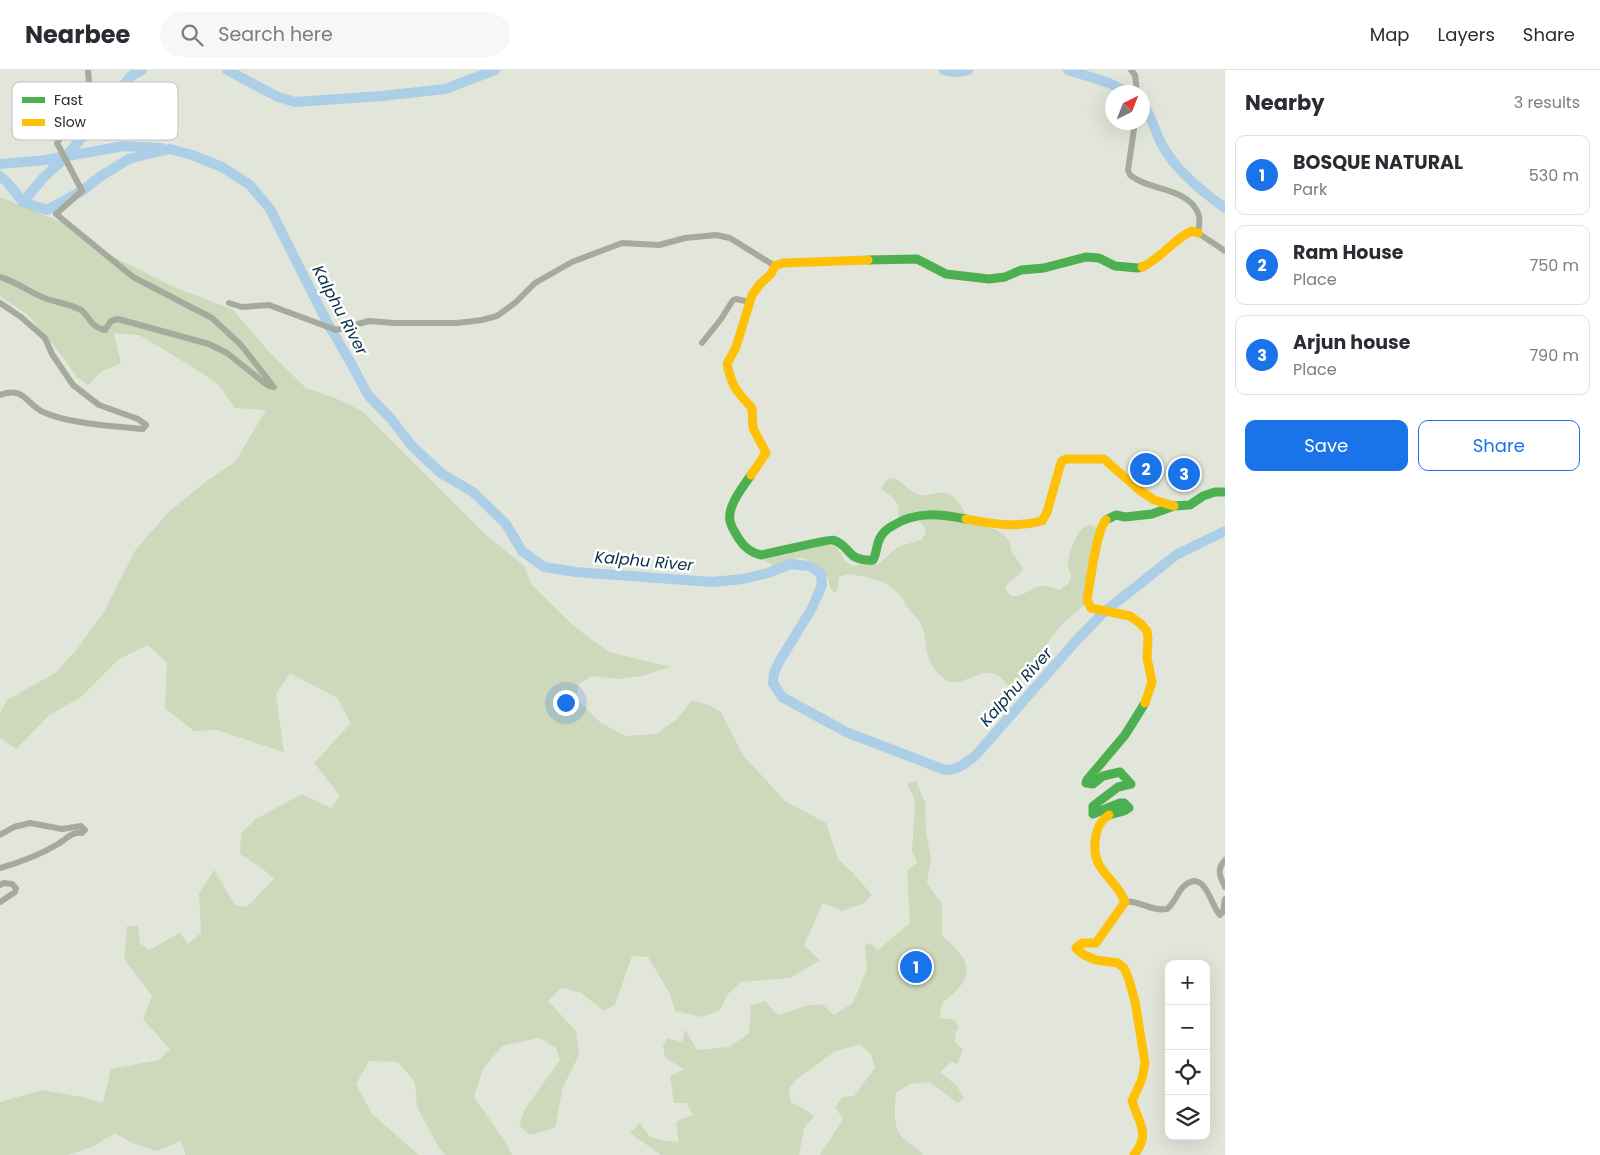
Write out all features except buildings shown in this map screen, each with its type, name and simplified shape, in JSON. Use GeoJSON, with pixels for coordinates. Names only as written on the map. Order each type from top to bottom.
{"type":"FeatureCollection","features":[{"type":"Feature","properties":{"kind":"street"},"geometry":{"type":"LineString","coordinates":[[1131,70],[1135,75],[1136,85]]}},
{"type":"Feature","properties":{"kind":"street"},"geometry":{"type":"LineString","coordinates":[[1134,130],[1128,170],[1130,175],[1142,182],[1174,193],[1188,202],[1198,213],[1198,232]]}},
{"type":"Feature","properties":{"kind":"street"},"geometry":{"type":"LineString","coordinates":[[0,277],[45,298],[81,310],[91,324],[104,330],[111,321],[118,319],[209,344],[227,353],[267,385],[274,387],[241,345],[212,318],[133,277],[56,214],[82,191],[57,143],[59,140]]}},
{"type":"Feature","properties":{"kind":"street"},"geometry":{"type":"LineString","coordinates":[[229,303],[242,307],[269,305],[336,330],[369,321],[457,323],[497,316],[510,307],[536,282],[572,262],[622,243],[659,244],[686,238],[716,235],[730,238],[775,266],[817,261],[917,259],[946,274],[989,279],[1086,257],[1099,258],[1115,266],[1138,268],[1151,263],[1188,232],[1198,232],[1225,251]]}},
{"type":"Feature","properties":{"kind":"street"},"geometry":{"type":"LineString","coordinates":[[775,266],[771,274],[752,295],[736,347],[727,364],[731,382],[752,408],[754,428],[766,453],[733,504],[729,517],[736,536],[755,554],[760,555],[785,550],[828,539],[835,540],[857,558],[873,560],[876,557],[878,541],[884,532],[891,526],[912,515],[918,514],[1003,524],[1037,523],[1042,521],[1047,512],[1060,466],[1062,461],[1066,460],[1104,458],[1154,500],[1174,506]]}},
{"type":"Feature","properties":{"kind":"street"},"geometry":{"type":"LineString","coordinates":[[702,343],[733,300],[750,302]]}},
{"type":"Feature","properties":{"kind":"street"},"geometry":{"type":"LineString","coordinates":[[0,303],[21,317],[45,338],[52,354],[73,385],[99,405],[138,419],[146,425],[143,429],[69,420],[43,412],[16,392],[10,391],[0,395]]}},
{"type":"Feature","properties":{"kind":"street"},"geometry":{"type":"LineString","coordinates":[[1125,902],[1120,889],[1097,864],[1095,840],[1100,822],[1112,812],[1125,812],[1129,808],[1124,803],[1119,803],[1093,814],[1092,811],[1093,806],[1118,787],[1131,784],[1120,772],[1103,776],[1093,784],[1086,783],[1086,780],[1140,716],[1144,707],[1152,682],[1147,657],[1149,635],[1146,628],[1125,614],[1099,612],[1091,608],[1087,600],[1098,540],[1103,523],[1108,518],[1116,515],[1125,517],[1152,514],[1174,506],[1190,505],[1203,496],[1214,492],[1225,492]]}},
{"type":"Feature","properties":{"kind":"street"},"geometry":{"type":"LineString","coordinates":[[0,835],[14,827],[30,823],[62,829],[80,826],[85,830],[82,833],[77,832],[66,837],[29,859],[0,868]]}},
{"type":"Feature","properties":{"kind":"street"},"geometry":{"type":"LineString","coordinates":[[1225,860],[1219,873],[1225,887]]}},
{"type":"Feature","properties":{"kind":"street"},"geometry":{"type":"LineString","coordinates":[[1134,1155],[1140,1149],[1144,1138],[1142,1124],[1132,1100],[1140,1085],[1146,1062],[1138,1012],[1128,977],[1123,968],[1117,963],[1101,962],[1076,948],[1084,942],[1096,943],[1125,902],[1131,901],[1156,910],[1167,909],[1177,898],[1183,887],[1192,882],[1198,882],[1206,888],[1220,915],[1224,912],[1225,899]]}},
{"type":"Feature","properties":{"kind":"street"},"geometry":{"type":"LineString","coordinates":[[0,885],[4,883],[12,884],[16,888],[14,892],[0,902]]}},
{"type":"Feature","properties":{"kind":"green space"},"geometry":{"type":"Polygon","coordinates":[[[0,197],[71,226],[108,254],[176,288],[232,309],[271,354],[306,388],[335,398],[362,411],[485,534],[524,566],[531,584],[576,628],[609,652],[671,667],[642,676],[618,679],[592,676],[579,684],[576,698],[601,723],[626,736],[656,734],[677,719],[692,700],[709,705],[721,712],[743,755],[785,801],[826,823],[838,859],[872,895],[864,903],[842,911],[823,903],[804,945],[820,960],[790,978],[741,982],[728,994],[720,1010],[702,1017],[675,1011],[670,994],[648,957],[632,956],[615,1005],[604,1011],[580,992],[561,988],[548,1001],[576,1031],[579,1055],[563,1087],[555,1128],[530,1135],[519,1126],[525,1109],[560,1060],[556,1048],[539,1038],[502,1046],[483,1069],[474,1097],[506,1143],[512,1155],[446,1155],[439,1148],[417,1107],[415,1082],[398,1062],[369,1061],[356,1084],[372,1114],[419,1155],[185,1155],[181,1141],[157,1151],[132,1143],[115,1133],[92,1147],[67,1155],[0,1155],[0,1102],[42,1090],[87,1098],[103,1103],[111,1069],[159,1060],[170,1049],[143,1019],[152,996],[124,959],[127,926],[138,926],[140,943],[149,950],[180,933],[188,944],[201,933],[199,893],[214,870],[235,905],[247,907],[274,879],[240,854],[241,833],[256,819],[302,794],[331,808],[340,796],[314,763],[351,723],[337,698],[290,673],[276,694],[284,752],[217,730],[194,731],[165,708],[167,663],[148,645],[119,659],[81,697],[49,715],[16,749],[0,738],[0,713],[7,700],[55,673],[78,648],[105,610],[136,549],[169,512],[204,483],[235,462],[266,410],[235,408],[217,383],[139,335],[114,333],[121,363],[101,372],[88,385],[77,377],[28,315],[0,296],[0,197]]]}},
{"type":"Feature","properties":{"kind":"green space"},"geometry":{"type":"Polygon","coordinates":[[[890,478],[898,480],[920,495],[943,493],[953,496],[960,503],[967,518],[1000,532],[1009,542],[1011,551],[1023,568],[1020,574],[1005,586],[1011,596],[1021,595],[1040,586],[1060,590],[1068,584],[1071,578],[1068,567],[1070,553],[1077,536],[1086,526],[1092,526],[1098,530],[1095,583],[1086,604],[1057,630],[1023,678],[1016,684],[1009,685],[998,676],[990,673],[984,673],[957,682],[946,680],[931,664],[920,622],[900,595],[889,585],[869,578],[848,574],[839,577],[838,588],[835,593],[824,572],[809,560],[798,558],[774,566],[764,560],[765,558],[827,543],[836,546],[845,561],[852,566],[879,564],[897,547],[921,540],[926,532],[923,525],[916,519],[900,517],[897,503],[882,489],[884,483],[890,478]]]}},
{"type":"Feature","properties":{"kind":"green space"},"geometry":{"type":"Polygon","coordinates":[[[916,781],[925,802],[926,832],[931,859],[927,883],[942,904],[942,936],[959,952],[966,967],[964,981],[960,987],[942,1003],[940,1018],[955,1020],[959,1027],[956,1032],[955,1042],[963,1050],[957,1064],[951,1062],[940,1072],[957,1086],[964,1098],[958,1103],[930,1082],[910,1084],[896,1093],[895,1118],[899,1133],[923,1155],[820,1155],[843,1119],[835,1107],[843,1097],[854,1096],[875,1068],[871,1054],[860,1044],[836,1051],[798,1078],[789,1088],[791,1102],[814,1117],[804,1128],[799,1155],[661,1155],[630,1133],[640,1123],[650,1137],[679,1142],[676,1123],[693,1115],[686,1103],[674,1103],[670,1076],[684,1069],[665,1058],[663,1046],[667,1038],[682,1042],[685,1029],[697,1050],[729,1047],[749,1033],[751,1005],[765,1001],[778,1015],[805,1006],[822,1004],[834,1015],[853,1003],[867,969],[865,946],[870,943],[878,950],[910,923],[907,871],[917,862],[912,851],[915,805],[914,798],[907,784],[916,781]]]}},
{"type":"Feature","properties":{"kind":"waterway"},"geometry":{"type":"LineString","coordinates":[[126,82],[131,76],[142,70]]}},
{"type":"Feature","properties":{"kind":"waterway"},"geometry":{"type":"LineString","coordinates":[[227,70],[278,97],[295,102],[382,96],[445,89],[495,70]]}},
{"type":"Feature","properties":{"kind":"waterway"},"geometry":{"type":"LineString","coordinates":[[944,70],[956,72],[968,70]]}},
{"type":"Feature","properties":{"kind":"waterway"},"geometry":{"type":"LineString","coordinates":[[1068,70],[1113,85]]}},
{"type":"Feature","properties":{"kind":"waterway"},"geometry":{"type":"LineString","coordinates":[[1150,117],[1160,141],[1180,170],[1206,194],[1225,208]]}},
{"type":"Feature","properties":{"kind":"waterway"},"geometry":{"type":"LineString","coordinates":[[23,202],[79,140]]}},
{"type":"Feature","properties":{"kind":"waterway"},"geometry":{"type":"LineString","coordinates":[[0,164],[45,160],[124,146],[161,148]]}},
{"type":"Feature","properties":{"kind":"waterway","name":"Kalphu River"},"geometry":{"type":"LineString","coordinates":[[0,176],[23,202],[47,210],[82,191],[101,176],[129,159],[152,153],[170,149],[192,155],[222,167],[250,185],[270,209],[327,322],[368,395],[391,419],[412,446],[442,474],[473,492],[506,524],[522,551],[544,567],[576,572],[712,582],[743,579],[768,573],[791,564],[810,566],[821,574],[822,585],[812,608],[774,673],[773,683],[782,697],[846,732],[945,770],[958,767],[976,755],[1103,613],[1176,555],[1225,531]]}},
{"type":"Feature","properties":{"kind":"traffic: fast"},"geometry":{"type":"LineString","coordinates":[[868,260],[917,259],[946,274],[989,279],[1005,277],[1021,270],[1044,268],[1086,257],[1099,258],[1115,266],[1142,267]]}},
{"type":"Feature","properties":{"kind":"traffic: fast"},"geometry":{"type":"LineString","coordinates":[[751,475],[733,503],[730,521],[731,526],[743,545],[761,555],[833,540],[839,542],[853,556],[864,560],[873,560],[879,541],[886,530],[911,517],[929,515],[966,519]]}},
{"type":"Feature","properties":{"kind":"traffic: fast"},"geometry":{"type":"LineString","coordinates":[[1106,520],[1116,515],[1125,517],[1152,514],[1174,506],[1190,505],[1203,496],[1215,492],[1225,492]]}},
{"type":"Feature","properties":{"kind":"traffic: fast"},"geometry":{"type":"LineString","coordinates":[[1109,815],[1129,808],[1124,803],[1120,803],[1093,814],[1093,806],[1118,787],[1131,784],[1120,772],[1103,776],[1093,784],[1086,783],[1125,735],[1145,703]]}},
{"type":"Feature","properties":{"kind":"traffic: slow"},"geometry":{"type":"LineString","coordinates":[[1142,267],[1185,235],[1192,231],[1198,233]]}},
{"type":"Feature","properties":{"kind":"traffic: slow"},"geometry":{"type":"LineString","coordinates":[[751,475],[766,453],[753,428],[752,408],[735,388],[727,364],[736,347],[752,295],[771,274],[775,266],[783,263],[868,260]]}},
{"type":"Feature","properties":{"kind":"traffic: slow"},"geometry":{"type":"LineString","coordinates":[[966,519],[1013,525],[1042,521],[1047,512],[1060,466],[1062,461],[1066,459],[1104,459],[1138,489],[1154,500],[1174,506]]}},
{"type":"Feature","properties":{"kind":"traffic: slow"},"geometry":{"type":"LineString","coordinates":[[1106,520],[1096,545],[1087,600],[1091,608],[1130,616],[1147,631],[1147,658],[1152,682],[1145,703]]}},
{"type":"Feature","properties":{"kind":"traffic: slow"},"geometry":{"type":"LineString","coordinates":[[1109,815],[1102,821],[1096,835],[1096,857],[1099,865],[1115,885],[1125,902],[1096,943],[1082,943],[1076,948],[1084,955],[1096,960],[1118,963],[1124,968],[1135,1001],[1145,1063],[1142,1079],[1132,1101],[1143,1134],[1142,1141],[1134,1155]]}},
{"type":"Feature","properties":{"kind":"place","name":"Ram House"},"geometry":{"type":"Point","coordinates":[1146,469]}},
{"type":"Feature","properties":{"kind":"place","name":"Arjun house"},"geometry":{"type":"Point","coordinates":[1184,474]}},
{"type":"Feature","properties":{"kind":"place","name":"BOSQUE NATURAL"},"geometry":{"type":"Point","coordinates":[916,967]}}]}
